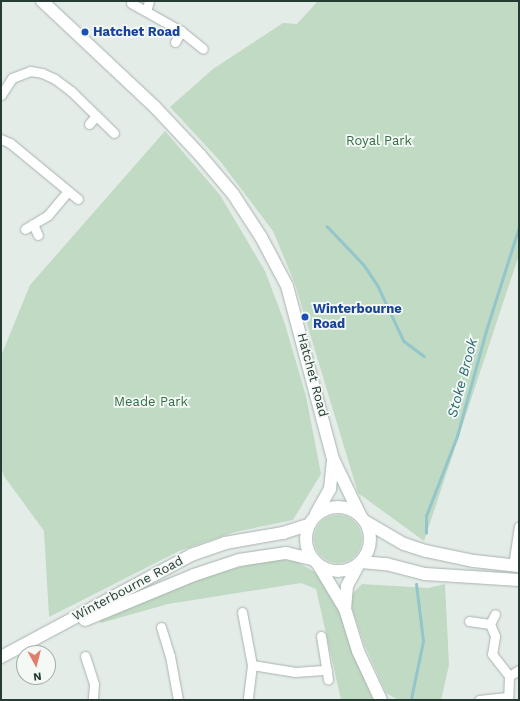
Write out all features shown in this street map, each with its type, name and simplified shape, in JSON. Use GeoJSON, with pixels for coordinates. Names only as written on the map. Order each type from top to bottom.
{"type":"FeatureCollection","features":[{"type":"Feature","properties":{"kind":"main road","name":"Hatchet Road"},"geometry":{"type":"LineString","coordinates":[[42,1],[154,106],[200,155],[233,194],[261,237],[287,286],[333,459],[363,519]]}},
{"type":"Feature","properties":{"kind":"main road","name":"Hatchet Road"},"geometry":{"type":"LineString","coordinates":[[311,521],[330,489],[333,459]]}},
{"type":"Feature","properties":{"kind":"main road"},"geometry":{"type":"LineString","coordinates":[[315,561],[332,570],[341,571],[360,564],[386,564],[425,574],[514,580],[516,566],[474,561],[418,549],[404,544],[346,508],[334,507],[320,512],[311,521],[306,533],[307,548],[315,561],[345,609],[358,651],[381,700]]}},
{"type":"Feature","properties":{"kind":"main road"},"geometry":{"type":"LineString","coordinates":[[345,609],[348,586],[369,550],[370,536],[363,519]]}},
{"type":"Feature","properties":{"kind":"main road","name":"Winterbourne Road"},"geometry":{"type":"LineString","coordinates":[[24,645],[191,555],[225,543],[283,533],[311,521]]}},
{"type":"Feature","properties":{"kind":"main road","name":"Winterbourne Road"},"geometry":{"type":"LineString","coordinates":[[25,645],[194,575],[239,560],[286,553],[315,561]]}},
{"type":"Feature","properties":{"kind":"main road","name":"Winterbourne Road"},"geometry":{"type":"LineString","coordinates":[[1,657],[16,649]]}},
{"type":"Feature","properties":{"kind":"street"},"geometry":{"type":"LineString","coordinates":[[146,11],[149,1]]}},
{"type":"Feature","properties":{"kind":"street"},"geometry":{"type":"LineString","coordinates":[[131,3],[181,31],[203,48]]}},
{"type":"Feature","properties":{"kind":"street"},"geometry":{"type":"LineString","coordinates":[[175,42],[181,31]]}},
{"type":"Feature","properties":{"kind":"street"},"geometry":{"type":"LineString","coordinates":[[1,94],[12,78],[30,71],[42,73],[55,79],[71,91],[114,133]]}},
{"type":"Feature","properties":{"kind":"street"},"geometry":{"type":"LineString","coordinates":[[89,124],[96,116]]}},
{"type":"Feature","properties":{"kind":"street"},"geometry":{"type":"LineString","coordinates":[[1,139],[10,143],[78,199]]}},
{"type":"Feature","properties":{"kind":"street"},"geometry":{"type":"LineString","coordinates":[[38,235],[29,226],[48,215],[68,192]]}},
{"type":"Feature","properties":{"kind":"street"},"geometry":{"type":"LineString","coordinates":[[516,566],[519,526]]}},
{"type":"Feature","properties":{"kind":"street"},"geometry":{"type":"LineString","coordinates":[[242,612],[252,665],[248,700]]}},
{"type":"Feature","properties":{"kind":"street"},"geometry":{"type":"LineString","coordinates":[[479,700],[508,698],[509,676],[492,654],[495,636],[490,624],[495,614]]}},
{"type":"Feature","properties":{"kind":"street"},"geometry":{"type":"LineString","coordinates":[[469,621],[490,624]]}},
{"type":"Feature","properties":{"kind":"street"},"geometry":{"type":"LineString","coordinates":[[161,627],[170,656],[178,700]]}},
{"type":"Feature","properties":{"kind":"street"},"geometry":{"type":"LineString","coordinates":[[252,665],[295,672],[328,674],[321,636]]}},
{"type":"Feature","properties":{"kind":"street"},"geometry":{"type":"LineString","coordinates":[[85,656],[94,684],[93,700]]}},
{"type":"Feature","properties":{"kind":"street"},"geometry":{"type":"LineString","coordinates":[[509,676],[519,670]]}},
{"type":"Feature","properties":{"kind":"green space","name":"Royal Park"},"geometry":{"type":"Polygon","coordinates":[[[318,1],[519,1],[519,255],[424,541],[358,493],[295,284],[273,231],[220,161],[170,107],[213,69],[283,23],[297,24],[318,1]]]}},
{"type":"Feature","properties":{"kind":"green space","name":"Meade Park"},"geometry":{"type":"Polygon","coordinates":[[[165,131],[220,195],[265,271],[284,321],[306,396],[321,474],[293,520],[235,532],[179,551],[49,617],[44,531],[4,476],[1,467],[1,356],[30,285],[165,131]]]}},
{"type":"Feature","properties":{"kind":"green space"},"geometry":{"type":"Polygon","coordinates":[[[338,515],[347,517],[355,522],[360,530],[362,539],[360,548],[355,556],[347,561],[338,563],[329,561],[321,556],[316,548],[314,539],[316,530],[321,522],[329,517],[338,515]]]}},
{"type":"Feature","properties":{"kind":"green space"},"geometry":{"type":"Polygon","coordinates":[[[271,559],[295,561],[317,573],[337,602],[358,664],[373,700],[341,700],[316,589],[301,583],[168,604],[101,623],[99,620],[194,579],[271,559]]]}},
{"type":"Feature","properties":{"kind":"green space"},"geometry":{"type":"Polygon","coordinates":[[[362,584],[428,588],[445,584],[449,665],[441,700],[398,700],[386,693],[364,644],[352,608],[352,594],[362,584]]]}},
{"type":"Feature","properties":{"kind":"waterway"},"geometry":{"type":"LineString","coordinates":[[327,226],[364,265],[377,284],[404,341],[424,356]]}},
{"type":"Feature","properties":{"kind":"waterway","name":"Stoke Brook"},"geometry":{"type":"LineString","coordinates":[[426,533],[426,516],[457,436],[485,334],[519,227]]}},
{"type":"Feature","properties":{"kind":"waterway","name":"Stoke Brook"},"geometry":{"type":"LineString","coordinates":[[411,699],[423,641],[416,584]]}},
{"type":"Feature","properties":{"kind":"place","name":"Hatchet Road"},"geometry":{"type":"Point","coordinates":[85,32]}},
{"type":"Feature","properties":{"kind":"place","name":"Winterbourne Road"},"geometry":{"type":"Point","coordinates":[305,317]}}]}
